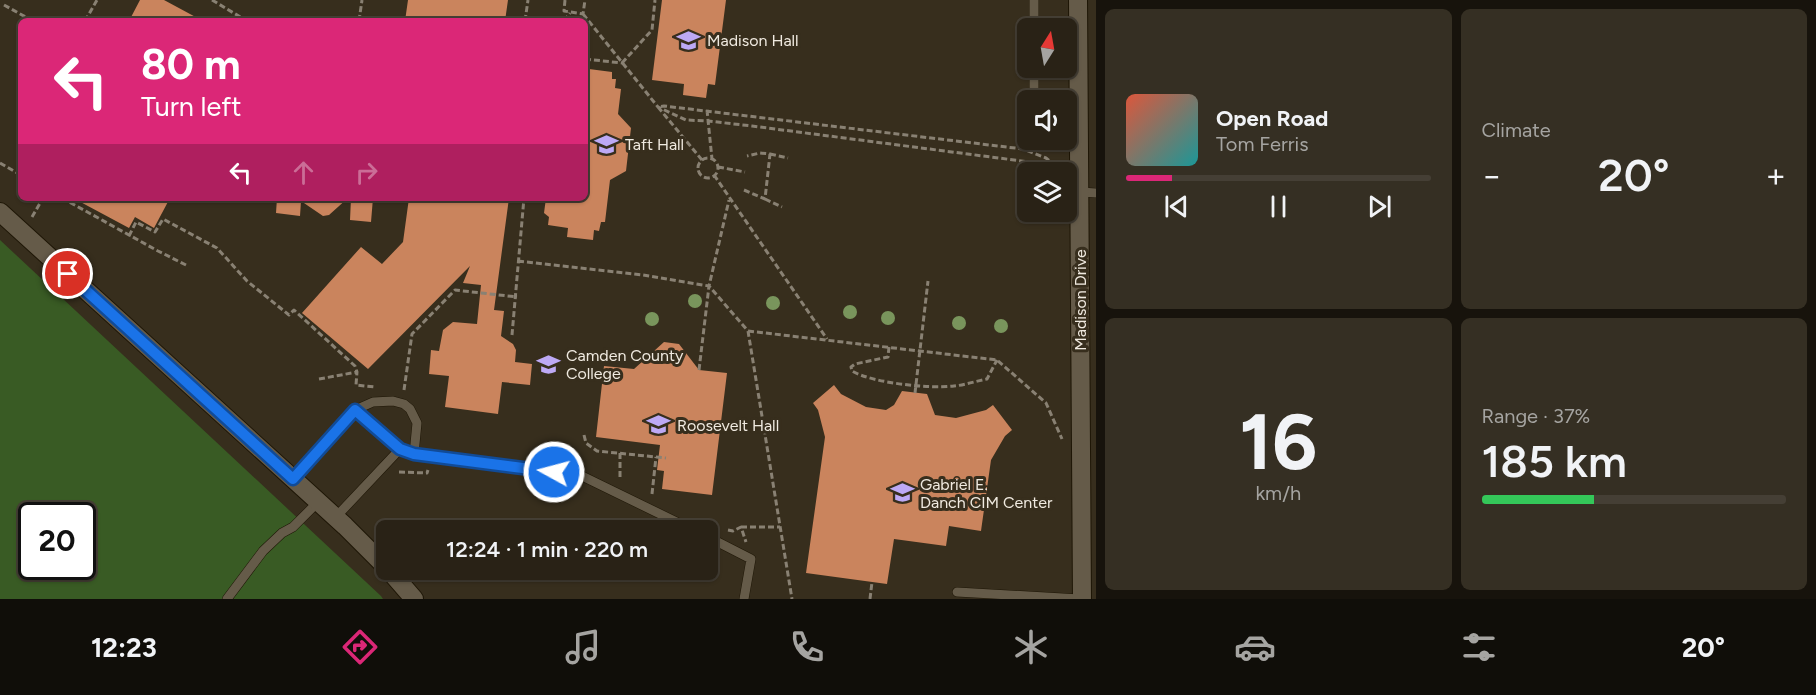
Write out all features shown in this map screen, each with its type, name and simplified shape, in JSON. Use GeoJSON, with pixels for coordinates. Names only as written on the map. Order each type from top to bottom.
{"type":"FeatureCollection","features":[{"type":"Feature","properties":{"kind":"street","name":"Madison Drive"},"geometry":{"type":"LineString","coordinates":[[1078,0],[1081,192],[1081,599]]}},
{"type":"Feature","properties":{"kind":"street"},"geometry":{"type":"LineString","coordinates":[[0,212],[376,557]]}},
{"type":"Feature","properties":{"kind":"street"},"geometry":{"type":"LineString","coordinates":[[398,580],[414,599]]}},
{"type":"Feature","properties":{"kind":"lane"},"geometry":{"type":"LineString","coordinates":[[1034,0],[1034,18]]}},
{"type":"Feature","properties":{"kind":"lane"},"geometry":{"type":"LineString","coordinates":[[293,479],[355,410],[373,402],[383,400],[404,404],[410,409],[417,423],[414,454]]}},
{"type":"Feature","properties":{"kind":"lane"},"geometry":{"type":"LineString","coordinates":[[355,410],[400,449],[414,454],[580,475],[672,520]]}},
{"type":"Feature","properties":{"kind":"lane"},"geometry":{"type":"LineString","coordinates":[[335,518],[400,449]]}},
{"type":"Feature","properties":{"kind":"lane"},"geometry":{"type":"LineString","coordinates":[[227,599],[263,551],[293,527],[318,502]]}},
{"type":"Feature","properties":{"kind":"lane"},"geometry":{"type":"LineString","coordinates":[[718,542],[752,559],[744,599]]}},
{"type":"Feature","properties":{"kind":"lane"},"geometry":{"type":"LineString","coordinates":[[957,592],[1081,599]]}},
{"type":"Feature","properties":{"kind":"path"},"geometry":{"type":"LineString","coordinates":[[87,18],[97,0]]}},
{"type":"Feature","properties":{"kind":"path"},"geometry":{"type":"LineString","coordinates":[[212,0],[242,18]]}},
{"type":"Feature","properties":{"kind":"path"},"geometry":{"type":"LineString","coordinates":[[359,18],[362,0]]}},
{"type":"Feature","properties":{"kind":"path"},"geometry":{"type":"LineString","coordinates":[[525,18],[528,0]]}},
{"type":"Feature","properties":{"kind":"path"},"geometry":{"type":"LineString","coordinates":[[565,0],[564,11],[583,14],[586,18]]}},
{"type":"Feature","properties":{"kind":"path"},"geometry":{"type":"LineString","coordinates":[[583,14],[585,0]]}},
{"type":"Feature","properties":{"kind":"path"},"geometry":{"type":"LineString","coordinates":[[622,63],[652,30],[655,0]]}},
{"type":"Feature","properties":{"kind":"path"},"geometry":{"type":"LineString","coordinates":[[4,5],[28,18]]}},
{"type":"Feature","properties":{"kind":"path"},"geometry":{"type":"LineString","coordinates":[[566,18],[570,12]]}},
{"type":"Feature","properties":{"kind":"path"},"geometry":{"type":"LineString","coordinates":[[588,20],[702,160]]}},
{"type":"Feature","properties":{"kind":"path"},"geometry":{"type":"LineString","coordinates":[[588,58],[622,63]]}},
{"type":"Feature","properties":{"kind":"path"},"geometry":{"type":"LineString","coordinates":[[658,107],[707,110],[1023,148],[1051,162]]}},
{"type":"Feature","properties":{"kind":"path"},"geometry":{"type":"LineString","coordinates":[[658,107],[686,120],[1029,162]]}},
{"type":"Feature","properties":{"kind":"path"},"geometry":{"type":"LineString","coordinates":[[707,110],[712,159],[718,167],[745,172]]}},
{"type":"Feature","properties":{"kind":"path"},"geometry":{"type":"LineString","coordinates":[[747,156],[760,153],[788,158]]}},
{"type":"Feature","properties":{"kind":"path"},"geometry":{"type":"LineString","coordinates":[[765,199],[770,154]]}},
{"type":"Feature","properties":{"kind":"path"},"geometry":{"type":"LineString","coordinates":[[712,159],[702,160],[698,167],[701,174],[706,177],[714,176]]}},
{"type":"Feature","properties":{"kind":"path"},"geometry":{"type":"LineString","coordinates":[[0,163],[18,173]]}},
{"type":"Feature","properties":{"kind":"path"},"geometry":{"type":"LineString","coordinates":[[714,176],[718,167]]}},
{"type":"Feature","properties":{"kind":"path"},"geometry":{"type":"LineString","coordinates":[[714,176],[828,340]]}},
{"type":"Feature","properties":{"kind":"path"},"geometry":{"type":"LineString","coordinates":[[744,190],[782,207]]}},
{"type":"Feature","properties":{"kind":"path"},"geometry":{"type":"LineString","coordinates":[[699,370],[709,286],[729,200]]}},
{"type":"Feature","properties":{"kind":"path"},"geometry":{"type":"LineString","coordinates":[[29,222],[40,201]]}},
{"type":"Feature","properties":{"kind":"path"},"geometry":{"type":"LineString","coordinates":[[67,201],[186,265]]}},
{"type":"Feature","properties":{"kind":"path"},"geometry":{"type":"LineString","coordinates":[[512,335],[524,201]]}},
{"type":"Feature","properties":{"kind":"path"},"geometry":{"type":"LineString","coordinates":[[129,236],[136,222],[155,232],[163,219],[217,248],[247,281],[289,315],[294,310],[355,366],[356,385],[385,388]]}},
{"type":"Feature","properties":{"kind":"path"},"geometry":{"type":"LineString","coordinates":[[518,261],[633,274],[709,286],[748,331],[792,599]]}},
{"type":"Feature","properties":{"kind":"path"},"geometry":{"type":"LineString","coordinates":[[915,393],[928,281]]}},
{"type":"Feature","properties":{"kind":"path"},"geometry":{"type":"LineString","coordinates":[[404,391],[412,334],[455,290],[517,297]]}},
{"type":"Feature","properties":{"kind":"path"},"geometry":{"type":"LineString","coordinates":[[748,331],[997,360],[1046,403],[1066,447]]}},
{"type":"Feature","properties":{"kind":"path"},"geometry":{"type":"LineString","coordinates":[[889,347],[888,357],[854,364],[851,367],[852,371],[885,381],[916,386],[954,387],[987,379],[997,360]]}},
{"type":"Feature","properties":{"kind":"path"},"geometry":{"type":"LineString","coordinates":[[355,366],[359,361]]}},
{"type":"Feature","properties":{"kind":"path"},"geometry":{"type":"LineString","coordinates":[[319,379],[357,372]]}},
{"type":"Feature","properties":{"kind":"path"},"geometry":{"type":"LineString","coordinates":[[394,390],[410,394]]}},
{"type":"Feature","properties":{"kind":"path"},"geometry":{"type":"LineString","coordinates":[[584,435],[586,443],[593,449],[666,458]]}},
{"type":"Feature","properties":{"kind":"path"},"geometry":{"type":"LineString","coordinates":[[620,453],[618,477],[627,481]]}},
{"type":"Feature","properties":{"kind":"path"},"geometry":{"type":"LineString","coordinates":[[393,478],[401,470],[427,473],[431,456]]}},
{"type":"Feature","properties":{"kind":"path"},"geometry":{"type":"LineString","coordinates":[[644,489],[662,498]]}},
{"type":"Feature","properties":{"kind":"path"},"geometry":{"type":"LineString","coordinates":[[720,526],[729,531],[741,528],[780,527]]}},
{"type":"Feature","properties":{"kind":"path"},"geometry":{"type":"LineString","coordinates":[[741,528],[752,559]]}},
{"type":"Feature","properties":{"kind":"path"},"geometry":{"type":"LineString","coordinates":[[870,599],[872,582]]}},
{"type":"Feature","properties":{"kind":"green space"},"geometry":{"type":"Polygon","coordinates":[[[0,240],[381,596],[383,599],[0,599],[0,240]]]}},
{"type":"Feature","properties":{"kind":"building"},"geometry":{"type":"Polygon","coordinates":[[[140,0],[164,0],[197,18],[131,18],[140,0]]]}},
{"type":"Feature","properties":{"kind":"building"},"geometry":{"type":"Polygon","coordinates":[[[408,0],[508,0],[505,18],[405,18],[408,0]]]}},
{"type":"Feature","properties":{"kind":"building","name":"Madison Hall"},"geometry":{"type":"Polygon","coordinates":[[[662,0],[726,0],[715,85],[708,84],[706,98],[683,95],[684,84],[652,80],[662,0]]]}},
{"type":"Feature","properties":{"kind":"building","name":"Taft Hall"},"geometry":{"type":"Polygon","coordinates":[[[589,69],[612,72],[612,79],[616,79],[615,88],[621,89],[618,114],[631,128],[626,171],[610,180],[605,222],[601,222],[599,231],[594,230],[593,240],[567,237],[568,228],[548,225],[549,217],[544,213],[546,201],[588,201],[589,69]]]}},
{"type":"Feature","properties":{"kind":"building"},"geometry":{"type":"Polygon","coordinates":[[[79,201],[168,201],[154,228],[135,217],[129,228],[79,201]]]}},
{"type":"Feature","properties":{"kind":"building"},"geometry":{"type":"Polygon","coordinates":[[[277,201],[301,201],[300,216],[276,213],[277,201]]]}},
{"type":"Feature","properties":{"kind":"building"},"geometry":{"type":"Polygon","coordinates":[[[301,201],[345,201],[329,215],[323,216],[301,201]]]}},
{"type":"Feature","properties":{"kind":"building"},"geometry":{"type":"Polygon","coordinates":[[[351,201],[373,201],[371,222],[350,220],[351,201]]]}},
{"type":"Feature","properties":{"kind":"building"},"geometry":{"type":"Polygon","coordinates":[[[409,201],[509,201],[494,310],[504,311],[501,336],[513,344],[516,350],[515,362],[532,364],[530,385],[502,382],[498,414],[445,407],[449,376],[429,374],[431,350],[439,351],[443,330],[453,322],[477,324],[481,285],[463,283],[470,266],[368,369],[302,313],[361,247],[382,264],[403,242],[409,201]]]}},
{"type":"Feature","properties":{"kind":"building","name":"Roosevelt Hall"},"geometry":{"type":"Polygon","coordinates":[[[664,342],[679,344],[699,370],[727,373],[712,495],[662,489],[664,471],[657,470],[660,445],[596,437],[604,366],[634,369],[664,342]]]}},
{"type":"Feature","properties":{"kind":"building","name":"Gabriel E. Danch CIM Center"},"geometry":{"type":"Polygon","coordinates":[[[834,385],[841,394],[866,407],[886,410],[894,405],[902,391],[927,394],[935,415],[956,418],[986,410],[993,405],[1012,430],[1005,436],[991,460],[981,531],[949,526],[946,546],[894,539],[887,584],[806,573],[825,437],[818,410],[813,403],[834,385]]]}},
{"type":"Feature","properties":{"kind":"place","name":"Madison Hall"},"geometry":{"type":"Point","coordinates":[689,40]}},
{"type":"Feature","properties":{"kind":"place","name":"Taft Hall"},"geometry":{"type":"Point","coordinates":[607,144]}},
{"type":"Feature","properties":{"kind":"place","name":"Camden County College"},"geometry":{"type":"Point","coordinates":[548,364]}},
{"type":"Feature","properties":{"kind":"place","name":"Roosevelt Hall"},"geometry":{"type":"Point","coordinates":[659,425]}},
{"type":"Feature","properties":{"kind":"place","name":"Gabriel E. Danch CIM Center"},"geometry":{"type":"Point","coordinates":[902,493]}},
{"type":"Feature","properties":{"kind":"route"},"geometry":{"type":"LineString","coordinates":[[68,274],[293,479],[355,410],[400,449],[414,454],[554,472]]}}]}
